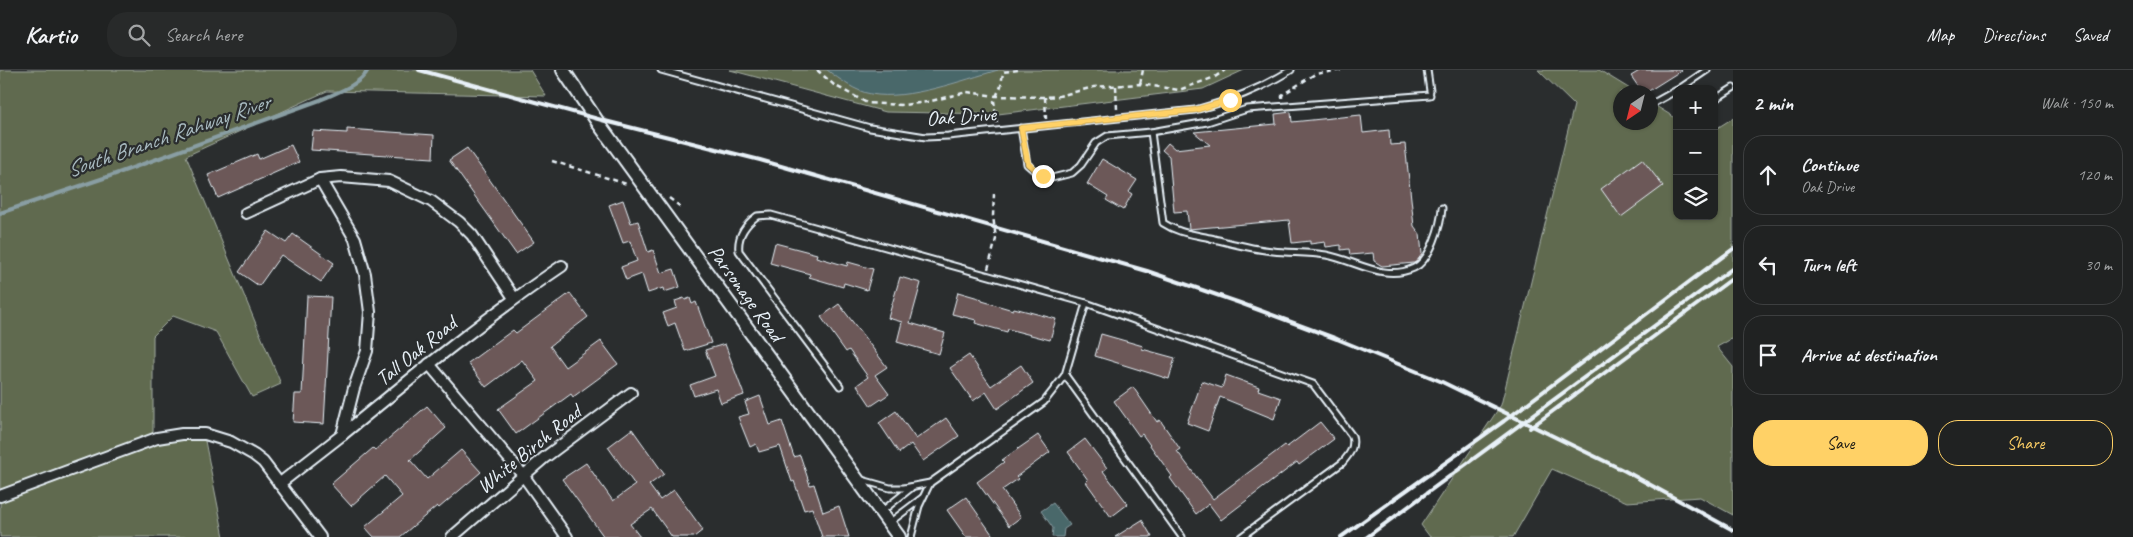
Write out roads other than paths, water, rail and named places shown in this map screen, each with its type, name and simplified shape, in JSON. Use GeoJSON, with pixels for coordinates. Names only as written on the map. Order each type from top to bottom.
{"type":"FeatureCollection","features":[{"type":"Feature","properties":{"kind":"street","name":"Parsonage Road"},"geometry":{"type":"LineString","coordinates":[[563,70],[590,113],[899,537]]}},
{"type":"Feature","properties":{"kind":"street"},"geometry":{"type":"LineString","coordinates":[[246,213],[320,179],[341,177],[389,181],[431,201],[452,216],[472,235],[514,298]]}},
{"type":"Feature","properties":{"kind":"street","name":"Tall Oak Road"},"geometry":{"type":"LineString","coordinates":[[320,179],[355,239],[365,274],[370,312],[367,350],[354,388],[342,435]]}},
{"type":"Feature","properties":{"kind":"street","name":"Tall Oak Road"},"geometry":{"type":"LineString","coordinates":[[279,484],[514,298],[562,266]]}},
{"type":"Feature","properties":{"kind":"street"},"geometry":{"type":"LineString","coordinates":[[429,364],[523,475],[567,537]]}},
{"type":"Feature","properties":{"kind":"street","name":"White Birch Road"},"geometry":{"type":"LineString","coordinates":[[452,537],[523,475],[631,393]]}},
{"type":"Feature","properties":{"kind":"street"},"geometry":{"type":"LineString","coordinates":[[0,496],[157,438],[182,434],[204,434],[238,446],[263,462],[320,537]]}},
{"type":"Feature","properties":{"kind":"lane","name":"Oak Drive"},"geometry":{"type":"LineString","coordinates":[[661,70],[870,128],[926,137],[1195,110],[1230,100],[1260,88],[1291,70]]}},
{"type":"Feature","properties":{"kind":"lane"},"geometry":{"type":"LineString","coordinates":[[1021,128],[1028,164],[1043,176],[1052,178],[1072,173],[1081,165],[1096,143],[1101,138],[1107,136],[1151,132],[1207,122],[1247,109],[1430,93],[1427,70]]}},
{"type":"Feature","properties":{"kind":"lane"},"geometry":{"type":"LineString","coordinates":[[1684,85],[1707,70]]}},
{"type":"Feature","properties":{"kind":"lane"},"geometry":{"type":"LineString","coordinates":[[1718,97],[1733,88]]}},
{"type":"Feature","properties":{"kind":"lane"},"geometry":{"type":"LineString","coordinates":[[1658,100],[1673,92]]}},
{"type":"Feature","properties":{"kind":"lane"},"geometry":{"type":"LineString","coordinates":[[1151,132],[1163,223],[1183,233],[1272,251],[1324,254],[1370,270],[1383,272],[1399,271],[1417,266],[1422,260],[1437,234],[1442,208]]}},
{"type":"Feature","properties":{"kind":"lane"},"geometry":{"type":"LineString","coordinates":[[840,386],[740,251],[738,244],[743,230],[757,216],[771,215],[1086,303],[1313,384],[1352,436],[1354,443],[1352,449],[1342,462],[1241,537]]}},
{"type":"Feature","properties":{"kind":"lane"},"geometry":{"type":"LineString","coordinates":[[855,477],[890,488],[930,483],[1044,402],[1065,375],[1086,303]]}},
{"type":"Feature","properties":{"kind":"lane"},"geometry":{"type":"LineString","coordinates":[[1065,375],[1182,537]]}},
{"type":"Feature","properties":{"kind":"lane"},"geometry":{"type":"LineString","coordinates":[[911,537],[923,497],[930,483]]}},
{"type":"Feature","properties":{"kind":"lane"},"geometry":{"type":"LineString","coordinates":[[881,512],[914,486]]}},
{"type":"Feature","properties":{"kind":"lane"},"geometry":{"type":"LineString","coordinates":[[889,524],[923,497]]}},
{"type":"Feature","properties":{"kind":"water"},"geometry":{"type":"Polygon","coordinates":[[[827,70],[998,70],[918,92],[885,95],[871,94],[859,90],[848,85],[827,70]]]}},
{"type":"Feature","properties":{"kind":"water"},"geometry":{"type":"Polygon","coordinates":[[[1053,503],[1070,525],[1064,529],[1063,537],[1052,537],[1053,528],[1041,511],[1053,503]]]}},
{"type":"Feature","properties":{"kind":"waterway","name":"South Branch Rahway River"},"geometry":{"type":"LineString","coordinates":[[0,213],[110,176],[320,100],[354,84],[368,70]]}},
{"type":"Feature","properties":{"kind":"railway"},"geometry":{"type":"LineString","coordinates":[[419,70],[609,122],[760,160],[1147,271],[1240,303],[1337,339],[1440,381],[1625,471],[1733,530]]}},
{"type":"Feature","properties":{"kind":"railway"},"geometry":{"type":"LineString","coordinates":[[1341,537],[1504,421],[1733,249]]}},
{"type":"Feature","properties":{"kind":"railway"},"geometry":{"type":"LineString","coordinates":[[1367,537],[1733,268]]}},
{"type":"Feature","properties":{"kind":"railway"},"geometry":{"type":"LineString","coordinates":[[1530,428],[1733,278]]}}]}
